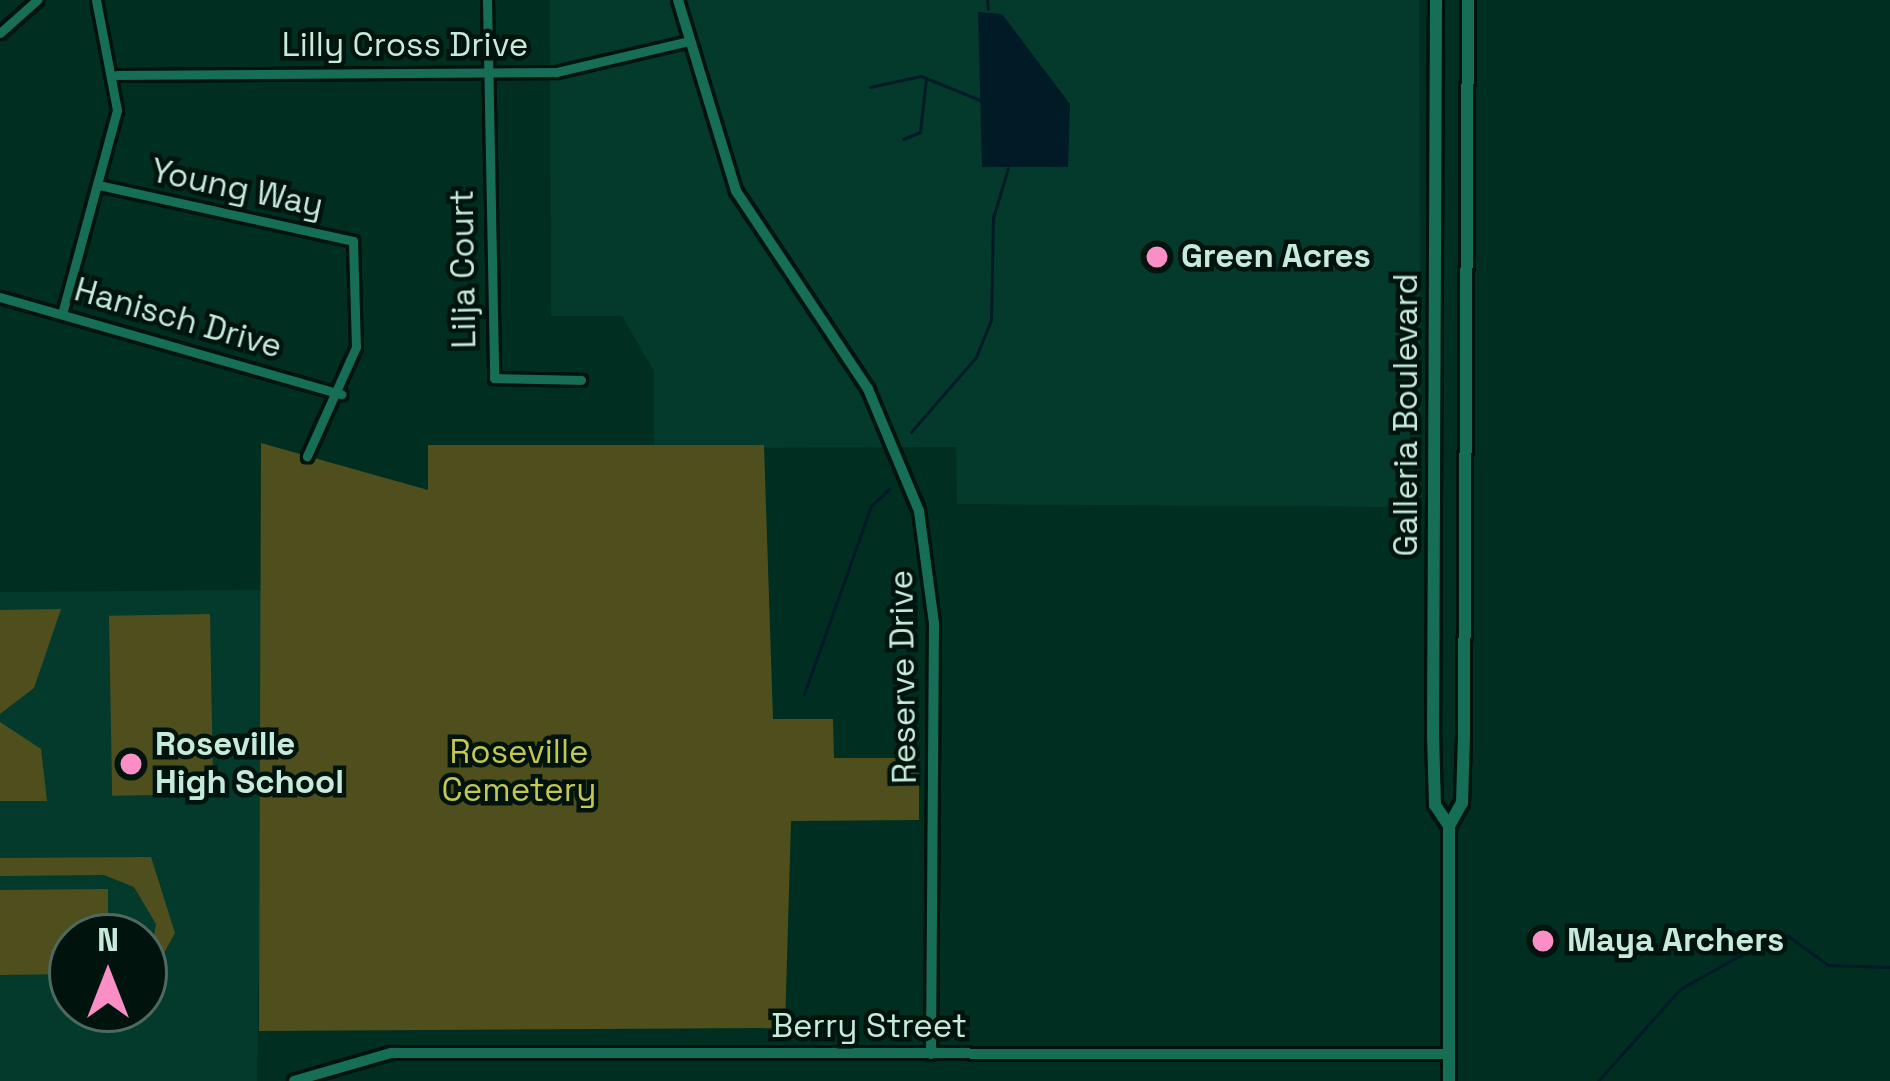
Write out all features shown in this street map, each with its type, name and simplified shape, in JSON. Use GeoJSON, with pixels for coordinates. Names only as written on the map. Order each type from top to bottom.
{"type":"FeatureCollection","features":[{"type":"Feature","properties":{"kind":"main road","name":"Galleria Boulevard"},"geometry":{"type":"LineString","coordinates":[[1436,0],[1433,734],[1436,805],[1449,826]]}},
{"type":"Feature","properties":{"kind":"main road","name":"Galleria Boulevard"},"geometry":{"type":"LineString","coordinates":[[1449,1081],[1449,826],[1462,803],[1463,754],[1468,0]]}},
{"type":"Feature","properties":{"kind":"street"},"geometry":{"type":"LineString","coordinates":[[0,33],[37,0]]}},
{"type":"Feature","properties":{"kind":"street"},"geometry":{"type":"LineString","coordinates":[[62,314],[99,185],[117,75],[96,0]]}},
{"type":"Feature","properties":{"kind":"street"},"geometry":{"type":"LineString","coordinates":[[487,0],[488,72]]}},
{"type":"Feature","properties":{"kind":"street","name":"Reserve Drive"},"geometry":{"type":"LineString","coordinates":[[678,0],[736,191],[878,406],[924,531],[934,624],[931,1054]]}},
{"type":"Feature","properties":{"kind":"street","name":"Lilly Cross Drive"},"geometry":{"type":"LineString","coordinates":[[117,75],[575,70],[689,41]]}},
{"type":"Feature","properties":{"kind":"street","name":"Lilja Court"},"geometry":{"type":"LineString","coordinates":[[488,72],[494,378],[581,380]]}},
{"type":"Feature","properties":{"kind":"street","name":"Young Way"},"geometry":{"type":"LineString","coordinates":[[99,185],[353,241],[356,347],[341,394],[307,456]]}},
{"type":"Feature","properties":{"kind":"street","name":"Hanisch Drive"},"geometry":{"type":"LineString","coordinates":[[0,297],[341,394]]}},
{"type":"Feature","properties":{"kind":"street","name":"Berry Street"},"geometry":{"type":"LineString","coordinates":[[294,1081],[392,1053],[1449,1054]]}},
{"type":"Feature","properties":{"kind":"shaded area"},"geometry":{"type":"Polygon","coordinates":[[[550,0],[1419,0],[1421,507],[957,504],[956,447],[654,448],[654,371],[622,316],[551,316],[550,0]]]}},
{"type":"Feature","properties":{"kind":"shaded area","name":"Roseville High School"},"geometry":{"type":"Polygon","coordinates":[[[265,590],[257,1081],[0,1081],[0,592],[265,590]]]}},
{"type":"Feature","properties":{"kind":"green space","name":"Roseville Cemetery"},"geometry":{"type":"Polygon","coordinates":[[[261,443],[428,490],[428,445],[764,445],[773,719],[833,719],[834,758],[919,758],[919,820],[791,821],[785,1028],[259,1031],[261,443]]]}},
{"type":"Feature","properties":{"kind":"green space"},"geometry":{"type":"Polygon","coordinates":[[[61,609],[34,688],[0,714],[0,610],[61,609]]]}},
{"type":"Feature","properties":{"kind":"green space"},"geometry":{"type":"Polygon","coordinates":[[[210,614],[213,794],[112,796],[109,616],[210,614]]]}},
{"type":"Feature","properties":{"kind":"green space"},"geometry":{"type":"Polygon","coordinates":[[[0,722],[41,749],[47,801],[0,801],[0,722]]]}},
{"type":"Feature","properties":{"kind":"green space"},"geometry":{"type":"Polygon","coordinates":[[[151,857],[175,933],[168,946],[168,913],[149,913],[134,887],[104,875],[0,876],[0,858],[151,857]]]}},
{"type":"Feature","properties":{"kind":"green space"},"geometry":{"type":"Polygon","coordinates":[[[108,889],[108,913],[48,913],[48,974],[0,975],[0,890],[108,889]]]}},
{"type":"Feature","properties":{"kind":"water"},"geometry":{"type":"Polygon","coordinates":[[[978,12],[1002,14],[1070,104],[1068,167],[982,167],[978,12]]]}},
{"type":"Feature","properties":{"kind":"waterway"},"geometry":{"type":"LineString","coordinates":[[987,0],[988,9]]}},
{"type":"Feature","properties":{"kind":"waterway"},"geometry":{"type":"LineString","coordinates":[[870,87],[921,76],[980,100]]}},
{"type":"Feature","properties":{"kind":"waterway"},"geometry":{"type":"LineString","coordinates":[[903,139],[920,132],[926,78]]}},
{"type":"Feature","properties":{"kind":"waterway"},"geometry":{"type":"LineString","coordinates":[[911,432],[976,357],[991,320],[993,218],[1008,168]]}},
{"type":"Feature","properties":{"kind":"waterway"},"geometry":{"type":"LineString","coordinates":[[804,694],[871,506],[889,489]]}},
{"type":"Feature","properties":{"kind":"waterway"},"geometry":{"type":"LineString","coordinates":[[1598,1081],[1680,989],[1766,941],[1788,936],[1828,965],[1890,967]]}},
{"type":"Feature","properties":{"kind":"place","name":"Green Acres"},"geometry":{"type":"Point","coordinates":[1157,257]}},
{"type":"Feature","properties":{"kind":"place","name":"Roseville High School"},"geometry":{"type":"Point","coordinates":[131,764]}},
{"type":"Feature","properties":{"kind":"place","name":"Maya Archers"},"geometry":{"type":"Point","coordinates":[1543,941]}}]}
